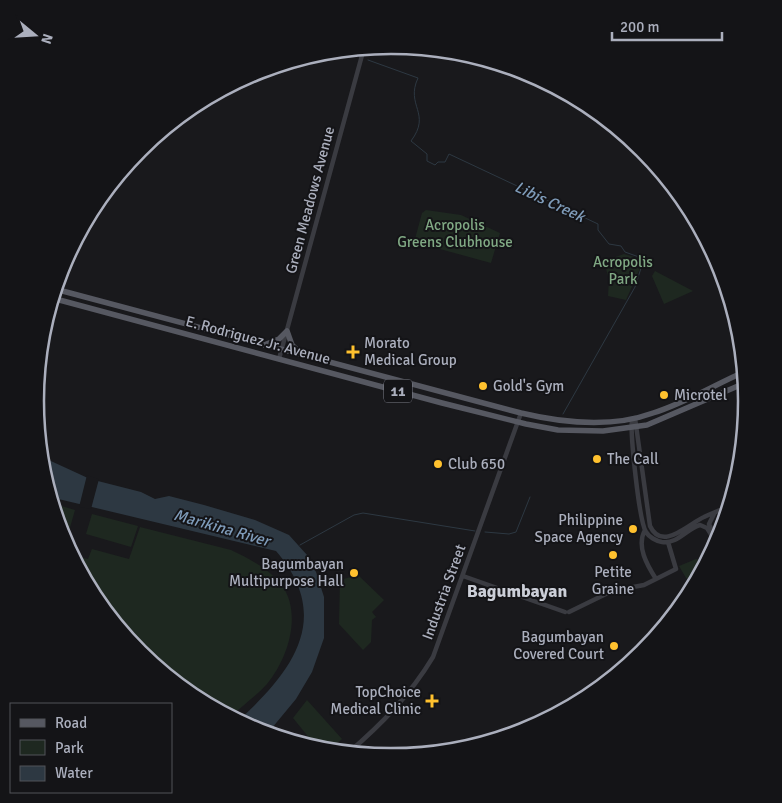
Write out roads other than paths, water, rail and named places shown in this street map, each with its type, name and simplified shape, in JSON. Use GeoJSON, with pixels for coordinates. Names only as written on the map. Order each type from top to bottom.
{"type":"FeatureCollection","features":[{"type":"Feature","properties":{"kind":"main road","name":"E. Rodriguez Jr. Avenue"},"geometry":{"type":"LineString","coordinates":[[62,291],[521,413],[561,420],[599,422],[633,418],[667,408],[737,375]]}},
{"type":"Feature","properties":{"kind":"main road","name":"E. Rodriguez Jr. Avenue"},"geometry":{"type":"LineString","coordinates":[[59,300],[518,422],[555,429],[632,429],[660,421],[738,386]]}},
{"type":"Feature","properties":{"kind":"main road"},"geometry":{"type":"LineString","coordinates":[[172,330],[174,321]]}},
{"type":"Feature","properties":{"kind":"main road"},"geometry":{"type":"LineString","coordinates":[[263,345],[279,339],[287,331],[292,345],[305,356]]}},
{"type":"Feature","properties":{"kind":"main road"},"geometry":{"type":"LineString","coordinates":[[728,379],[732,389]]}},
{"type":"Feature","properties":{"kind":"street","name":"Green Meadows Avenue"},"geometry":{"type":"LineString","coordinates":[[279,359],[362,56]]}},
{"type":"Feature","properties":{"kind":"street","name":"Industria Street"},"geometry":{"type":"LineString","coordinates":[[355,747],[385,721],[410,692],[430,662],[521,413]]}},
{"type":"Feature","properties":{"kind":"street"},"geometry":{"type":"LineString","coordinates":[[633,418],[632,429],[641,485],[645,530],[642,536],[642,545],[656,579]]}},
{"type":"Feature","properties":{"kind":"street"},"geometry":{"type":"LineString","coordinates":[[641,485],[652,530],[658,536],[668,538],[702,518],[721,511]]}},
{"type":"Feature","properties":{"kind":"street"},"geometry":{"type":"LineString","coordinates":[[713,532],[710,524],[714,514]]}},
{"type":"Feature","properties":{"kind":"street"},"geometry":{"type":"LineString","coordinates":[[645,530],[654,540],[668,542],[700,525],[702,518]]}},
{"type":"Feature","properties":{"kind":"street"},"geometry":{"type":"LineString","coordinates":[[700,525],[709,530],[712,534]]}},
{"type":"Feature","properties":{"kind":"street"},"geometry":{"type":"LineString","coordinates":[[645,530],[652,530]]}},
{"type":"Feature","properties":{"kind":"street"},"geometry":{"type":"LineString","coordinates":[[463,576],[567,612],[612,591],[644,585],[676,569],[668,542]]}},
{"type":"Feature","properties":{"kind":"water","name":"Marikina River"},"geometry":{"type":"Polygon","coordinates":[[[49,460],[90,479],[141,492],[155,499],[169,496],[255,520],[289,535],[307,555],[316,572],[324,597],[324,638],[312,672],[296,699],[272,727],[243,716],[275,683],[289,663],[299,643],[304,621],[302,599],[293,576],[276,551],[58,499],[49,460]]]}},
{"type":"Feature","properties":{"kind":"waterway","name":"Libis Creek"},"geometry":{"type":"LineString","coordinates":[[368,60],[418,78],[414,96],[419,123],[411,141],[427,154],[427,161],[435,165],[438,162],[445,162],[449,154],[598,224],[598,230],[609,244],[621,246],[625,252],[639,257],[642,265],[635,287],[563,414]]}},
{"type":"Feature","properties":{"kind":"waterway","name":"Libis Creek"},"geometry":{"type":"LineString","coordinates":[[485,532],[509,534],[516,532],[530,497]]}},
{"type":"Feature","properties":{"kind":"waterway","name":"Libis Creek"},"geometry":{"type":"LineString","coordinates":[[300,545],[354,515],[363,513],[475,531]]}},
{"type":"Feature","properties":{"kind":"place","name":"Morato Medical Group"},"geometry":{"type":"Point","coordinates":[353,352]}},
{"type":"Feature","properties":{"kind":"place","name":"Gold's Gym"},"geometry":{"type":"Point","coordinates":[483,386]}},
{"type":"Feature","properties":{"kind":"place","name":"Microtel"},"geometry":{"type":"Point","coordinates":[664,395]}},
{"type":"Feature","properties":{"kind":"place","name":"The Call"},"geometry":{"type":"Point","coordinates":[597,459]}},
{"type":"Feature","properties":{"kind":"place","name":"Club 650"},"geometry":{"type":"Point","coordinates":[438,464]}},
{"type":"Feature","properties":{"kind":"place","name":"Philippine Space Agency"},"geometry":{"type":"Point","coordinates":[633,529]}},
{"type":"Feature","properties":{"kind":"place","name":"Petite Graine"},"geometry":{"type":"Point","coordinates":[613,555]}},
{"type":"Feature","properties":{"kind":"place","name":"Bagumbayan Multipurpose Hall"},"geometry":{"type":"Point","coordinates":[354,573]}},
{"type":"Feature","properties":{"kind":"place","name":"Bagumbayan Covered Court"},"geometry":{"type":"Point","coordinates":[614,646]}},
{"type":"Feature","properties":{"kind":"place","name":"TopChoice Medical Clinic"},"geometry":{"type":"Point","coordinates":[432,701]}},
{"type":"Feature","properties":{"kind":"district","name":"Bagumbayan"},"geometry":{"type":"Point","coordinates":[517,591]}},
{"type":"Feature","properties":{"kind":"park label","name":"Acropolis Greens Clubhouse"},"geometry":{"type":"Point","coordinates":[455,234]}},
{"type":"Feature","properties":{"kind":"park label","name":"Acropolis Park"},"geometry":{"type":"Point","coordinates":[623,270]}}]}
